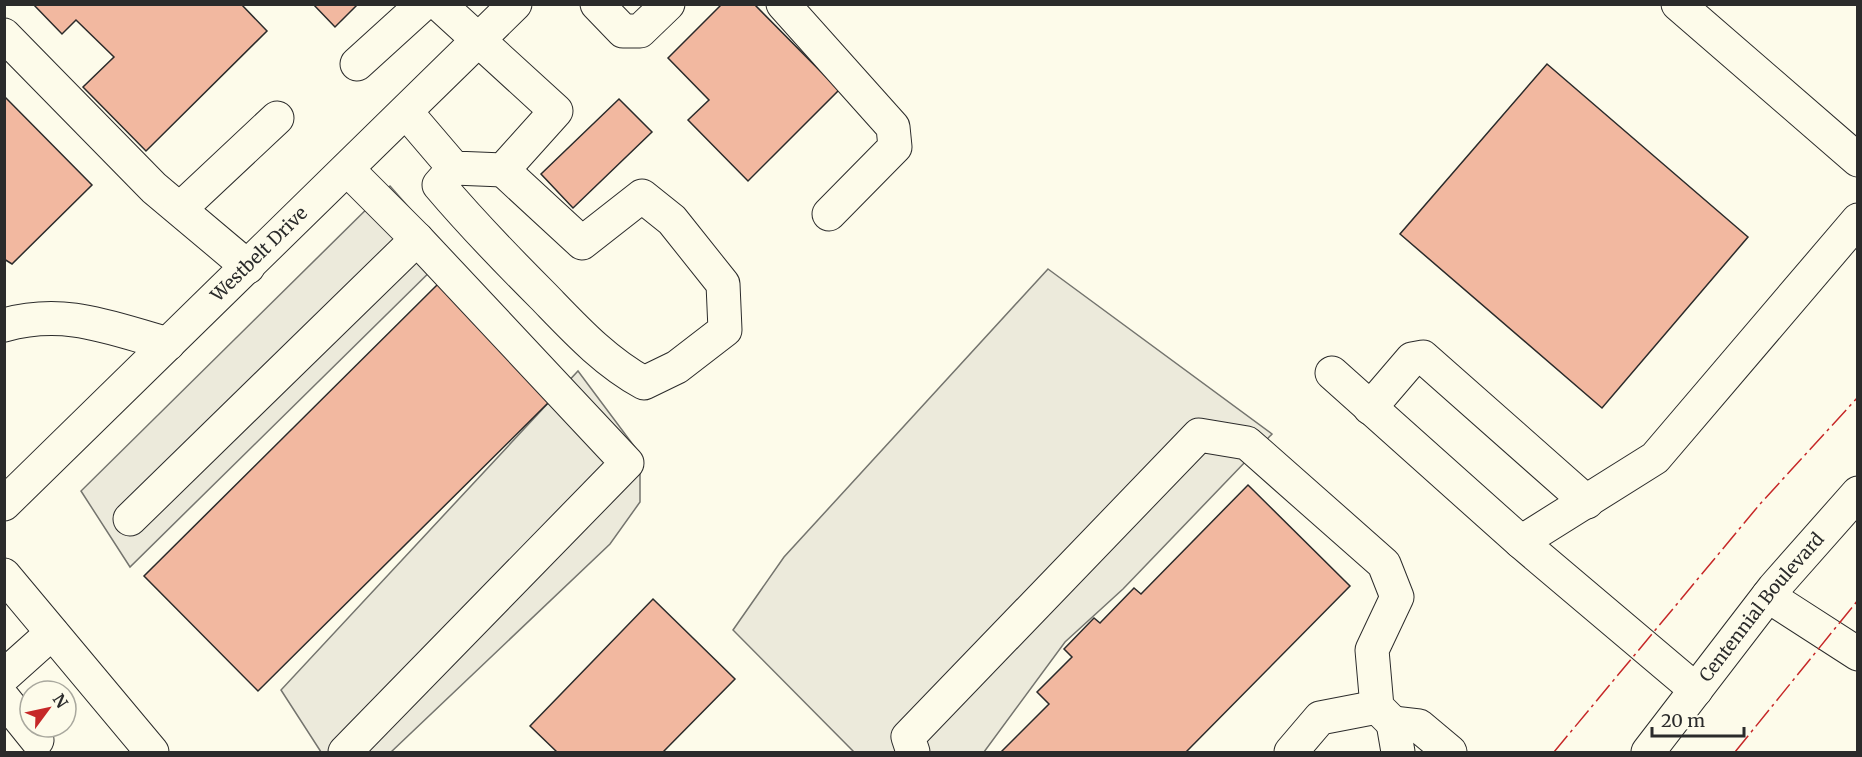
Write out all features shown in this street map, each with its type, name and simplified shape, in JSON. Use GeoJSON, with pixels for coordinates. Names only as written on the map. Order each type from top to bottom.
{"type":"FeatureCollection","features":[{"type":"Feature","properties":{"kind":"street"},"geometry":{"type":"LineString","coordinates":[[357,64],[423,4]]}},
{"type":"Feature","properties":{"kind":"street"},"geometry":{"type":"LineString","coordinates":[[439,4],[556,111],[503,170]]}},
{"type":"Feature","properties":{"kind":"street","name":"Westbelt Drive"},"geometry":{"type":"LineString","coordinates":[[4,504],[407,113],[515,4]]}},
{"type":"Feature","properties":{"kind":"street"},"geometry":{"type":"LineString","coordinates":[[597,4],[623,31],[640,31],[668,4]]}},
{"type":"Feature","properties":{"kind":"street"},"geometry":{"type":"LineString","coordinates":[[783,4],[893,127],[895,147],[829,214]]}},
{"type":"Feature","properties":{"kind":"street"},"geometry":{"type":"LineString","coordinates":[[1678,4],[1857,160]]}},
{"type":"Feature","properties":{"kind":"street"},"geometry":{"type":"LineString","coordinates":[[4,35],[154,188],[248,267]]}},
{"type":"Feature","properties":{"kind":"street"},"geometry":{"type":"LineString","coordinates":[[407,113],[454,168],[503,170],[582,243],[642,196],[672,220],[723,284],[725,330],[677,367],[644,383],[621,370],[596,350],[477,230],[439,185],[454,168]]}},
{"type":"Feature","properties":{"kind":"street"},"geometry":{"type":"LineString","coordinates":[[180,209],[277,118]]}},
{"type":"Feature","properties":{"kind":"street"},"geometry":{"type":"LineString","coordinates":[[345,753],[627,463],[417,239],[347,169]]}},
{"type":"Feature","properties":{"kind":"street"},"geometry":{"type":"LineString","coordinates":[[1521,542],[1654,458],[1857,220]]}},
{"type":"Feature","properties":{"kind":"street"},"geometry":{"type":"LineString","coordinates":[[130,519],[417,239]]}},
{"type":"Feature","properties":{"kind":"street"},"geometry":{"type":"LineString","coordinates":[[4,325],[51,317],[85,321],[168,344]]}},
{"type":"Feature","properties":{"kind":"street"},"geometry":{"type":"LineString","coordinates":[[1370,408],[1412,360],[1423,357],[1587,502]]}},
{"type":"Feature","properties":{"kind":"street"},"geometry":{"type":"LineString","coordinates":[[1332,373],[1521,542],[1696,690]]}},
{"type":"Feature","properties":{"kind":"street"},"geometry":{"type":"LineString","coordinates":[[913,753],[908,737],[1199,435],[1247,443],[1384,564],[1397,597],[1372,650],[1389,727]]}},
{"type":"Feature","properties":{"kind":"street","name":"Centennial Boulevard"},"geometry":{"type":"LineString","coordinates":[[1648,753],[1768,596],[1857,493]]}},
{"type":"Feature","properties":{"kind":"street"},"geometry":{"type":"LineString","coordinates":[[4,575],[152,753]]}},
{"type":"Feature","properties":{"kind":"street"},"geometry":{"type":"LineString","coordinates":[[1768,596],[1857,654]]}},
{"type":"Feature","properties":{"kind":"street"},"geometry":{"type":"LineString","coordinates":[[4,676],[52,633]]}},
{"type":"Feature","properties":{"kind":"street"},"geometry":{"type":"LineString","coordinates":[[4,699],[37,740]]}},
{"type":"Feature","properties":{"kind":"street"},"geometry":{"type":"LineString","coordinates":[[1291,753],[1320,718],[1389,727],[1419,726],[1450,753]]}},
{"type":"Feature","properties":{"kind":"shaded area"},"geometry":{"type":"Polygon","coordinates":[[[390,186],[449,253],[130,567],[81,491],[390,186]]]}},
{"type":"Feature","properties":{"kind":"shaded area"},"geometry":{"type":"Polygon","coordinates":[[[1048,269],[1272,434],[1123,589],[1065,642],[984,752],[854,752],[733,630],[784,557],[1048,269]]]}},
{"type":"Feature","properties":{"kind":"shaded area"},"geometry":{"type":"Polygon","coordinates":[[[578,371],[640,454],[640,502],[610,544],[391,752],[321,752],[281,690],[578,371]]]}},
{"type":"Feature","properties":{"kind":"building"},"geometry":{"type":"Polygon","coordinates":[[[33,4],[241,4],[267,31],[146,151],[83,87],[114,57],[76,20],[62,34],[33,4]]]}},
{"type":"Feature","properties":{"kind":"building"},"geometry":{"type":"Polygon","coordinates":[[[313,4],[358,4],[335,27],[313,4]]]}},
{"type":"Feature","properties":{"kind":"building"},"geometry":{"type":"Polygon","coordinates":[[[722,4],[754,4],[839,90],[748,181],[688,120],[709,100],[668,58],[722,4]]]}},
{"type":"Feature","properties":{"kind":"building"},"geometry":{"type":"Polygon","coordinates":[[[1547,64],[1748,237],[1602,408],[1400,234],[1547,64]]]}},
{"type":"Feature","properties":{"kind":"building"},"geometry":{"type":"Polygon","coordinates":[[[4,96],[92,185],[12,264],[4,259],[4,96]]]}},
{"type":"Feature","properties":{"kind":"building"},"geometry":{"type":"Polygon","coordinates":[[[619,99],[652,132],[573,208],[541,174],[619,99]]]}},
{"type":"Feature","properties":{"kind":"building"},"geometry":{"type":"Polygon","coordinates":[[[438,284],[552,399],[258,691],[144,576],[438,284]]]}},
{"type":"Feature","properties":{"kind":"building"},"geometry":{"type":"Polygon","coordinates":[[[1248,485],[1350,586],[1186,752],[1001,752],[1049,704],[1037,692],[1072,657],[1064,649],[1094,618],[1100,623],[1134,588],[1141,594],[1248,485]]]}},
{"type":"Feature","properties":{"kind":"building"},"geometry":{"type":"Polygon","coordinates":[[[653,599],[735,679],[663,752],[557,752],[530,726],[653,599]]]}},
{"type":"Feature","properties":{"kind":"power"},"geometry":{"type":"LineString","coordinates":[[1554,752],[1760,504],[1858,397]]}},
{"type":"Feature","properties":{"kind":"power"},"geometry":{"type":"LineString","coordinates":[[1735,752],[1858,600]]}}]}
